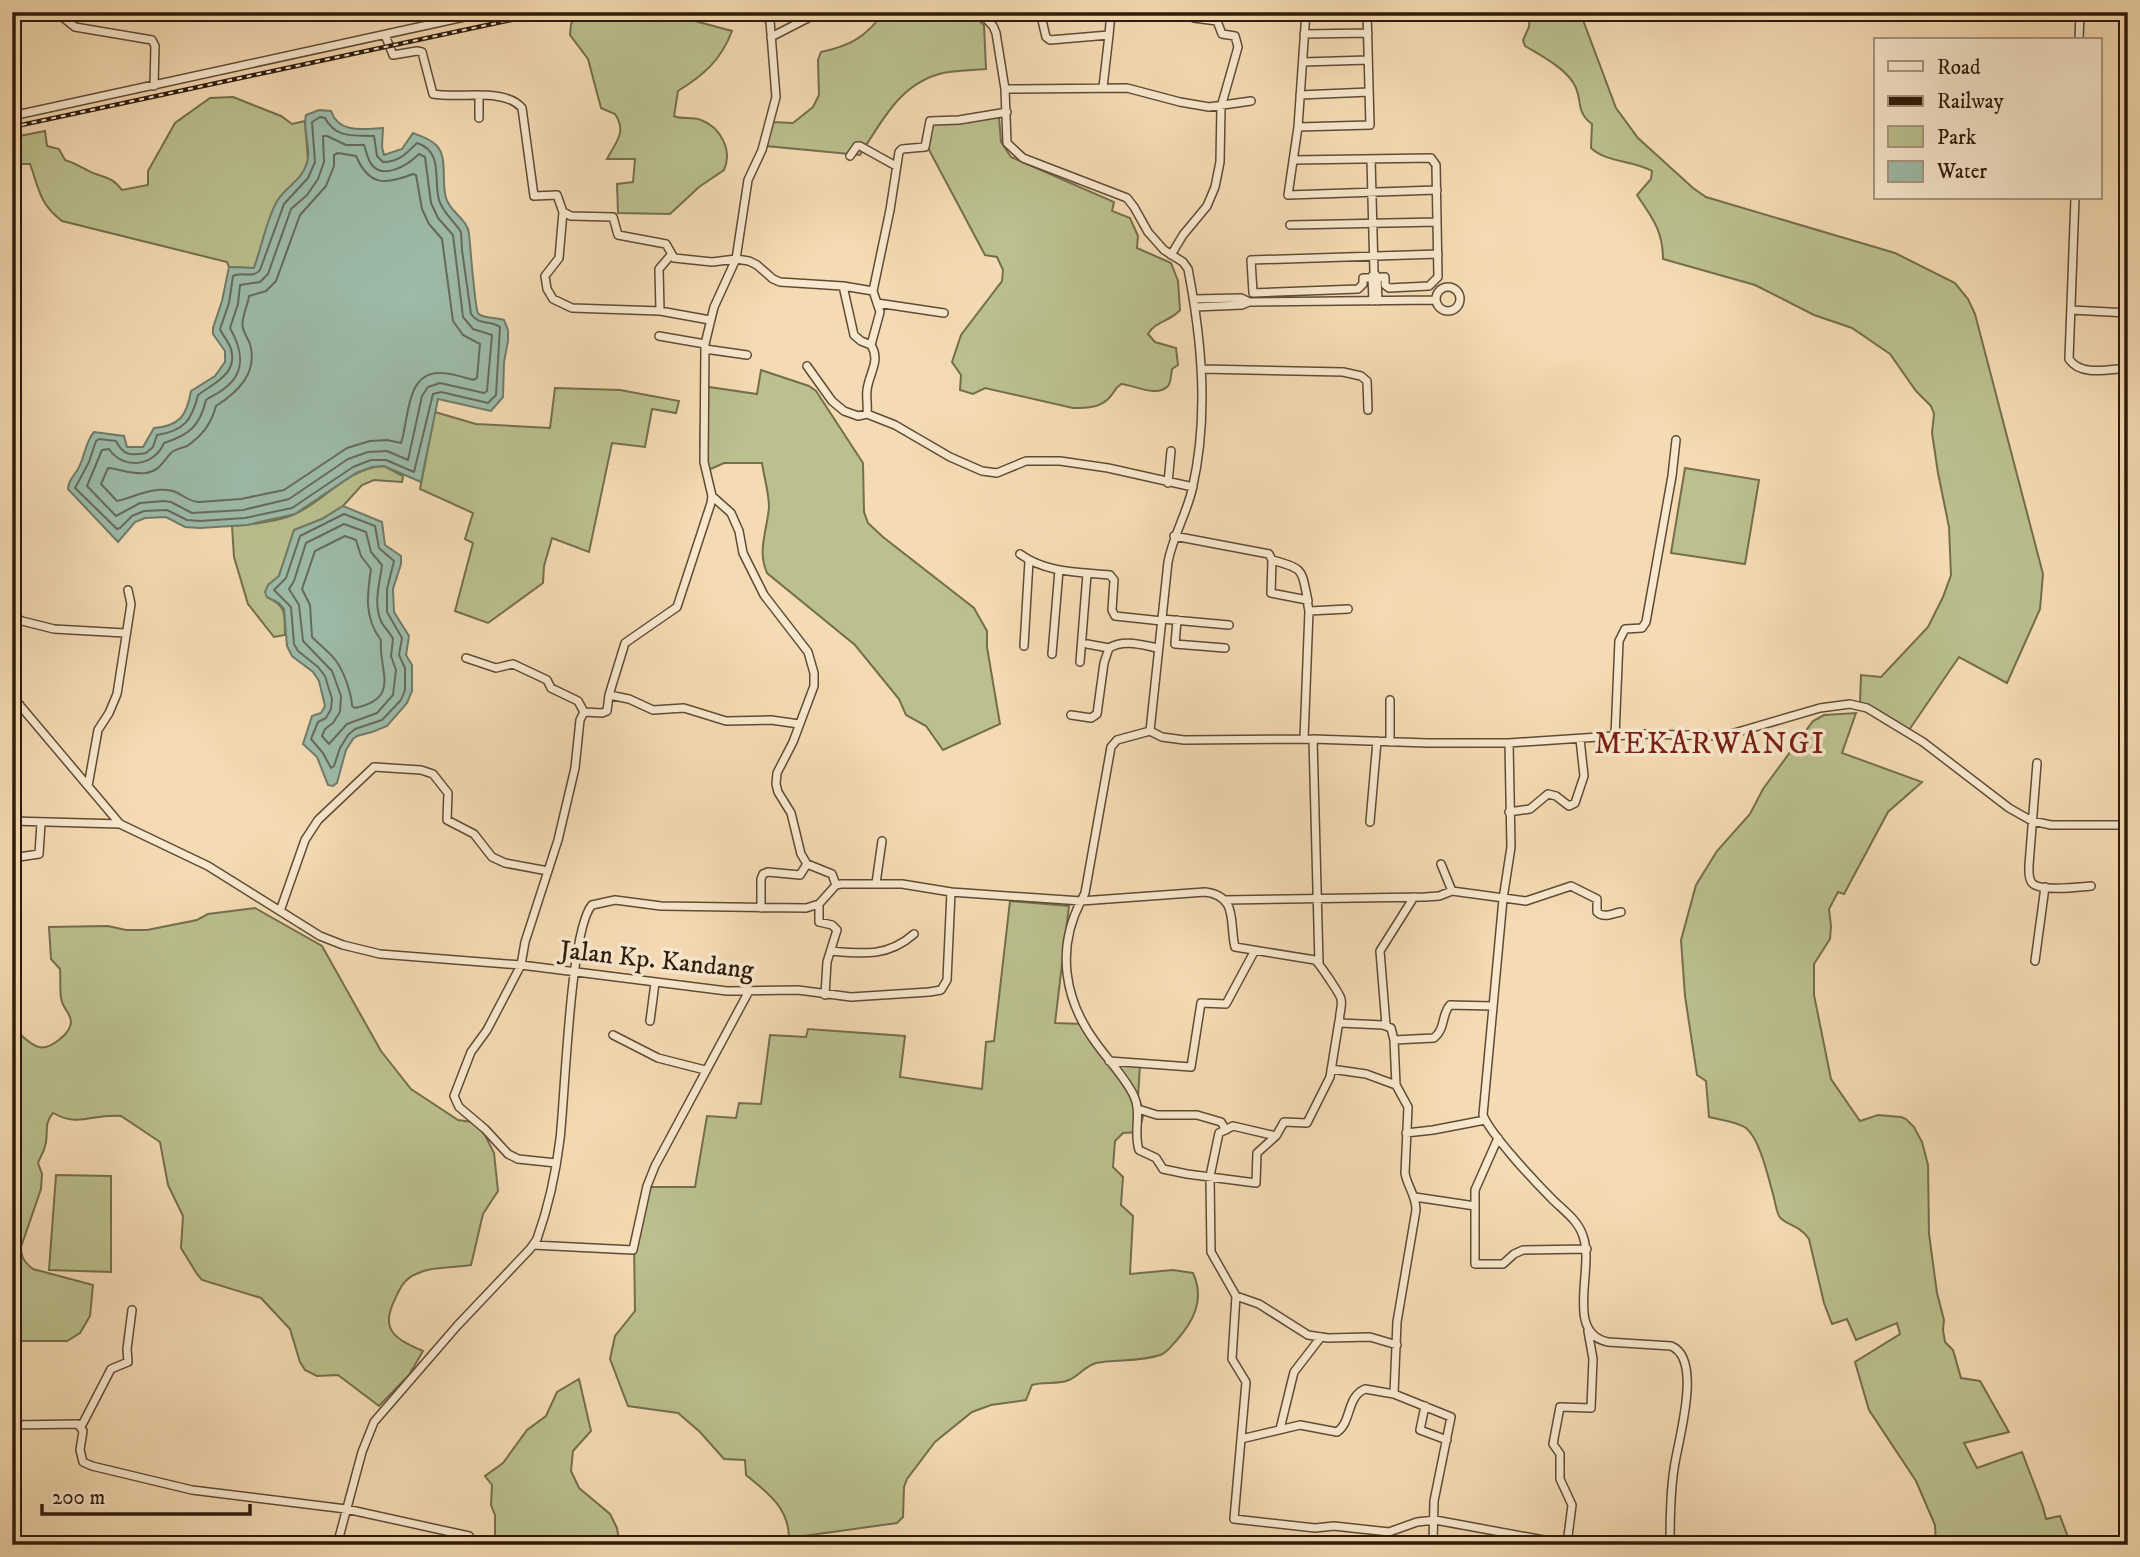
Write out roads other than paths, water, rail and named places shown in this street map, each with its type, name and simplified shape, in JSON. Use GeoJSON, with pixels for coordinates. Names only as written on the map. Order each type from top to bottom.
{"type":"FeatureCollection","features":[{"type":"Feature","properties":{"kind":"street"},"geometry":{"type":"LineString","coordinates":[[57,12],[75,27],[152,40],[155,46],[154,86]]}},
{"type":"Feature","properties":{"kind":"street"},"geometry":{"type":"LineString","coordinates":[[429,25],[430,12]]}},
{"type":"Feature","properties":{"kind":"street"},"geometry":{"type":"LineString","coordinates":[[12,116],[488,12]]}},
{"type":"Feature","properties":{"kind":"street"},"geometry":{"type":"LineString","coordinates":[[584,712],[607,711],[625,643],[677,607],[712,496],[704,462],[705,347],[710,320],[736,259],[748,180],[762,150],[776,93],[769,21],[761,12]]}},
{"type":"Feature","properties":{"kind":"street"},"geometry":{"type":"LineString","coordinates":[[771,37],[812,16],[853,12]]}},
{"type":"Feature","properties":{"kind":"street"},"geometry":{"type":"LineString","coordinates":[[980,12],[996,33],[1005,89],[1006,138],[1010,148],[1023,158],[1127,198],[1148,232],[1171,255],[1186,265],[1194,303],[1202,369],[1201,422],[1189,501],[1174,536],[1166,575],[1150,731]]}},
{"type":"Feature","properties":{"kind":"street"},"geometry":{"type":"LineString","coordinates":[[988,20],[996,12]]}},
{"type":"Feature","properties":{"kind":"street"},"geometry":{"type":"LineString","coordinates":[[1040,12],[1047,40],[1109,35]]}},
{"type":"Feature","properties":{"kind":"street"},"geometry":{"type":"LineString","coordinates":[[1103,87],[1111,12]]}},
{"type":"Feature","properties":{"kind":"street"},"geometry":{"type":"LineString","coordinates":[[1171,255],[1183,235],[1208,206],[1216,187],[1220,162],[1222,107],[1238,47],[1235,36],[1222,34],[1216,21],[1194,18],[1189,12]]}},
{"type":"Feature","properties":{"kind":"street"},"geometry":{"type":"LineString","coordinates":[[1306,12],[1298,127],[1288,195],[1437,190]]}},
{"type":"Feature","properties":{"kind":"street"},"geometry":{"type":"LineString","coordinates":[[1298,127],[1370,125],[1367,12]]}},
{"type":"Feature","properties":{"kind":"street"},"geometry":{"type":"LineString","coordinates":[[2079,38],[2080,12]]}},
{"type":"Feature","properties":{"kind":"street"},"geometry":{"type":"LineString","coordinates":[[1304,34],[1368,33]]}},
{"type":"Feature","properties":{"kind":"street"},"geometry":{"type":"LineString","coordinates":[[385,36],[393,55],[422,52],[433,94],[508,97],[522,108],[533,195],[557,195],[563,212],[559,258],[545,276],[547,289],[553,299],[572,308],[660,311],[710,320]]}},
{"type":"Feature","properties":{"kind":"street"},"geometry":{"type":"LineString","coordinates":[[1303,62],[1368,60]]}},
{"type":"Feature","properties":{"kind":"street"},"geometry":{"type":"LineString","coordinates":[[1005,89],[1127,88],[1180,102],[1222,107],[1251,101]]}},
{"type":"Feature","properties":{"kind":"street"},"geometry":{"type":"LineString","coordinates":[[1300,95],[1369,92]]}},
{"type":"Feature","properties":{"kind":"street"},"geometry":{"type":"LineString","coordinates":[[479,96],[479,118]]}},
{"type":"Feature","properties":{"kind":"street"},"geometry":{"type":"LineString","coordinates":[[871,345],[880,312],[873,291],[899,152],[902,149],[925,147],[930,121],[958,120],[1007,112]]}},
{"type":"Feature","properties":{"kind":"street"},"geometry":{"type":"LineString","coordinates":[[850,156],[857,146],[860,146],[896,166]]}},
{"type":"Feature","properties":{"kind":"street"},"geometry":{"type":"LineString","coordinates":[[1293,160],[1431,158],[1436,165],[1437,190],[1437,222],[1438,254],[1438,277],[1429,286],[1390,288],[1385,285],[1385,277],[1374,276],[1363,278],[1363,284],[1358,289],[1253,293],[1251,260],[1438,254]]}},
{"type":"Feature","properties":{"kind":"street"},"geometry":{"type":"LineString","coordinates":[[1371,159],[1376,301]]}},
{"type":"Feature","properties":{"kind":"street"},"geometry":{"type":"LineString","coordinates":[[2075,200],[2069,359],[2074,366],[2082,370],[2128,368]]}},
{"type":"Feature","properties":{"kind":"street"},"geometry":{"type":"LineString","coordinates":[[563,212],[571,216],[613,217],[618,235],[666,244],[671,255],[682,260],[712,262],[736,259],[757,265],[780,282],[873,291]]}},
{"type":"Feature","properties":{"kind":"street"},"geometry":{"type":"LineString","coordinates":[[1290,225],[1437,222]]}},
{"type":"Feature","properties":{"kind":"street"},"geometry":{"type":"LineString","coordinates":[[660,311],[659,269],[671,255]]}},
{"type":"Feature","properties":{"kind":"street"},"geometry":{"type":"LineString","coordinates":[[843,286],[854,335],[871,345],[875,353],[875,367],[867,388],[867,414]]}},
{"type":"Feature","properties":{"kind":"street"},"geometry":{"type":"LineString","coordinates":[[1194,303],[1242,305],[1249,302],[1436,300]]}},
{"type":"Feature","properties":{"kind":"street"},"geometry":{"type":"LineString","coordinates":[[877,303],[944,313]]}},
{"type":"Feature","properties":{"kind":"street"},"geometry":{"type":"LineString","coordinates":[[2071,310],[2128,313]]}},
{"type":"Feature","properties":{"kind":"street"},"geometry":{"type":"LineString","coordinates":[[659,336],[747,355]]}},
{"type":"Feature","properties":{"kind":"street"},"geometry":{"type":"LineString","coordinates":[[807,366],[832,401],[844,411],[858,416],[867,414],[909,432],[950,457],[982,471],[997,473],[1026,461],[1060,461],[1108,468],[1192,487]]}},
{"type":"Feature","properties":{"kind":"street"},"geometry":{"type":"LineString","coordinates":[[1202,369],[1354,373],[1367,381],[1368,410]]}},
{"type":"Feature","properties":{"kind":"street"},"geometry":{"type":"LineString","coordinates":[[1615,736],[1620,637],[1625,629],[1642,628],[1646,622],[1676,440]]}},
{"type":"Feature","properties":{"kind":"street"},"geometry":{"type":"LineString","coordinates":[[1168,483],[1171,451]]}},
{"type":"Feature","properties":{"kind":"street"},"geometry":{"type":"LineString","coordinates":[[712,496],[731,513],[739,531],[745,558],[768,602],[808,652],[814,686],[793,742],[777,773],[776,783],[778,792],[791,813],[800,849],[807,864],[832,874],[836,885]]}},
{"type":"Feature","properties":{"kind":"street"},"geometry":{"type":"LineString","coordinates":[[1174,536],[1271,555],[1271,593],[1303,598],[1309,608]]}},
{"type":"Feature","properties":{"kind":"street"},"geometry":{"type":"LineString","coordinates":[[1020,554],[1030,561],[1059,570],[1108,575],[1113,578],[1112,610],[1115,616],[1229,625]]}},
{"type":"Feature","properties":{"kind":"street"},"geometry":{"type":"LineString","coordinates":[[1272,560],[1296,566],[1303,576],[1309,608],[1309,739],[1319,963],[1341,999],[1330,1077],[1307,1123],[1284,1122],[1276,1136],[1257,1153],[1256,1182],[1163,1169],[1156,1158],[1139,1150],[1136,1131],[1138,1109],[1131,1091],[1084,1025],[1068,986],[1065,960],[1073,916],[1085,893],[1111,747],[1117,740],[1150,731],[1161,737],[1184,740],[1309,739],[1390,742],[1509,743],[1643,734],[1724,736],[1820,708],[1841,704],[1858,705],[1883,716],[1923,742],[2009,808],[2032,821],[2051,825],[2128,825]]}},
{"type":"Feature","properties":{"kind":"street"},"geometry":{"type":"LineString","coordinates":[[1024,646],[1030,561]]}},
{"type":"Feature","properties":{"kind":"street"},"geometry":{"type":"LineString","coordinates":[[1052,654],[1059,570]]}},
{"type":"Feature","properties":{"kind":"street"},"geometry":{"type":"LineString","coordinates":[[1080,662],[1087,574]]}},
{"type":"Feature","properties":{"kind":"street"},"geometry":{"type":"LineString","coordinates":[[88,786],[98,730],[117,694],[131,604],[128,590]]}},
{"type":"Feature","properties":{"kind":"street"},"geometry":{"type":"LineString","coordinates":[[1309,608],[1348,609]]}},
{"type":"Feature","properties":{"kind":"street"},"geometry":{"type":"LineString","coordinates":[[12,617],[54,629],[125,633]]}},
{"type":"Feature","properties":{"kind":"street"},"geometry":{"type":"LineString","coordinates":[[1177,620],[1175,644],[1225,648]]}},
{"type":"Feature","properties":{"kind":"street"},"geometry":{"type":"LineString","coordinates":[[1087,644],[1109,648],[1128,643],[1158,648]]}},
{"type":"Feature","properties":{"kind":"street"},"geometry":{"type":"LineString","coordinates":[[1071,715],[1091,718],[1097,714],[1104,663],[1109,648]]}},
{"type":"Feature","properties":{"kind":"street"},"geometry":{"type":"LineString","coordinates":[[466,658],[496,668],[513,664],[547,680],[551,688],[580,702],[584,712],[580,720],[572,779],[558,840],[525,942],[521,965],[487,1030],[471,1052],[454,1096],[459,1107],[485,1129],[508,1154],[518,1159],[556,1163]]}},
{"type":"Feature","properties":{"kind":"street"},"geometry":{"type":"LineString","coordinates":[[610,695],[629,699],[653,710],[684,708],[726,720],[771,720],[799,724]]}},
{"type":"Feature","properties":{"kind":"street"},"geometry":{"type":"LineString","coordinates":[[12,696],[120,824]]}},
{"type":"Feature","properties":{"kind":"street"},"geometry":{"type":"LineString","coordinates":[[1390,700],[1390,742]]}},
{"type":"Feature","properties":{"kind":"street"},"geometry":{"type":"LineString","coordinates":[[12,714],[20,705]]}},
{"type":"Feature","properties":{"kind":"street"},"geometry":{"type":"LineString","coordinates":[[1509,812],[1530,809],[1548,794],[1554,794],[1569,806],[1575,803],[1584,776],[1580,738]]}},
{"type":"Feature","properties":{"kind":"street"},"geometry":{"type":"LineString","coordinates":[[1370,822],[1377,741]]}},
{"type":"Feature","properties":{"kind":"street"},"geometry":{"type":"LineString","coordinates":[[1276,1136],[1233,1126],[1220,1133],[1210,1176],[1211,1252],[1236,1296],[1231,1359],[1245,1382],[1234,1519],[1315,1528],[1334,1526],[1389,1532],[1416,1522],[1434,1520],[1569,1544],[1572,1505],[1560,1479],[1560,1454],[1553,1444],[1560,1407],[1591,1408],[1593,1359],[1583,1311],[1587,1250],[1582,1231],[1498,1138],[1485,1120],[1482,1109],[1488,1074],[1503,899],[1511,847],[1509,743]]}},
{"type":"Feature","properties":{"kind":"street"},"geometry":{"type":"LineString","coordinates":[[2037,763],[2029,876],[2035,885],[2045,887],[2091,886]]}},
{"type":"Feature","properties":{"kind":"street"},"geometry":{"type":"LineString","coordinates":[[280,911],[305,840],[318,820],[374,767],[421,770],[433,774],[448,793],[447,820],[474,834],[492,857],[505,863],[548,871]]}},
{"type":"Feature","properties":{"kind":"street","name":"Jalan Kp. Kandang"},"geometry":{"type":"LineString","coordinates":[[12,821],[120,824],[208,866],[331,941],[380,954],[521,965],[711,990],[787,990],[860,997],[934,992],[944,988],[947,980],[951,892]]}},
{"type":"Feature","properties":{"kind":"street"},"geometry":{"type":"LineString","coordinates":[[12,858],[39,854],[41,823]]}},
{"type":"Feature","properties":{"kind":"street"},"geometry":{"type":"LineString","coordinates":[[876,883],[882,841]]}},
{"type":"Feature","properties":{"kind":"street"},"geometry":{"type":"LineString","coordinates":[[761,908],[763,874],[801,874],[807,864]]}},
{"type":"Feature","properties":{"kind":"street"},"geometry":{"type":"LineString","coordinates":[[1441,864],[1452,891]]}},
{"type":"Feature","properties":{"kind":"street"},"geometry":{"type":"LineString","coordinates":[[337,1545],[362,1452],[374,1422],[457,1326],[533,1245],[541,1227],[556,1163],[575,974],[584,918],[587,910],[598,903],[628,900],[661,906],[806,908],[820,904],[836,885],[876,883],[902,884],[951,892],[1081,901],[1205,892],[1213,893],[1224,900],[1230,911],[1234,946],[1310,959],[1319,963]]}},
{"type":"Feature","properties":{"kind":"street"},"geometry":{"type":"LineString","coordinates":[[1224,900],[1414,897],[1439,896],[1452,891],[1529,901],[1571,886],[1596,898],[1599,915],[1621,912]]}},
{"type":"Feature","properties":{"kind":"street"},"geometry":{"type":"LineString","coordinates":[[2035,961],[2045,887]]}},
{"type":"Feature","properties":{"kind":"street"},"geometry":{"type":"LineString","coordinates":[[1385,1025],[1380,951],[1414,897]]}},
{"type":"Feature","properties":{"kind":"street"},"geometry":{"type":"LineString","coordinates":[[820,904],[819,922],[832,925],[837,930],[827,968],[825,995]]}},
{"type":"Feature","properties":{"kind":"street"},"geometry":{"type":"LineString","coordinates":[[831,951],[879,953],[895,947],[914,934]]}},
{"type":"Feature","properties":{"kind":"street"},"geometry":{"type":"LineString","coordinates":[[1110,1062],[1191,1067],[1200,1003],[1226,1004],[1254,951]]}},
{"type":"Feature","properties":{"kind":"street"},"geometry":{"type":"LineString","coordinates":[[650,1021],[655,983]]}},
{"type":"Feature","properties":{"kind":"street"},"geometry":{"type":"LineString","coordinates":[[533,1245],[633,1250],[651,1175],[749,991]]}},
{"type":"Feature","properties":{"kind":"street"},"geometry":{"type":"LineString","coordinates":[[1394,1040],[1434,1038],[1443,1028],[1446,1009],[1450,1005],[1492,1006]]}},
{"type":"Feature","properties":{"kind":"street"},"geometry":{"type":"LineString","coordinates":[[1339,1021],[1385,1025],[1391,1028],[1394,1040],[1395,1085],[1408,1107],[1406,1180],[1415,1198],[1415,1216],[1397,1322],[1394,1394]]}},
{"type":"Feature","properties":{"kind":"street"},"geometry":{"type":"LineString","coordinates":[[613,1035],[658,1058],[705,1070]]}},
{"type":"Feature","properties":{"kind":"street"},"geometry":{"type":"LineString","coordinates":[[1331,1069],[1366,1074],[1395,1085]]}},
{"type":"Feature","properties":{"kind":"street"},"geometry":{"type":"LineString","coordinates":[[1138,1109],[1157,1115],[1197,1115],[1221,1122],[1226,1130]]}},
{"type":"Feature","properties":{"kind":"street"},"geometry":{"type":"LineString","coordinates":[[1406,1133],[1485,1120]]}},
{"type":"Feature","properties":{"kind":"street"},"geometry":{"type":"LineString","coordinates":[[1498,1138],[1475,1189],[1475,1264],[1503,1264],[1523,1250],[1587,1250]]}},
{"type":"Feature","properties":{"kind":"street"},"geometry":{"type":"LineString","coordinates":[[1415,1198],[1475,1206]]}},
{"type":"Feature","properties":{"kind":"street"},"geometry":{"type":"LineString","coordinates":[[1236,1296],[1259,1304],[1302,1332],[1321,1337],[1370,1338],[1397,1345]]}},
{"type":"Feature","properties":{"kind":"street"},"geometry":{"type":"LineString","coordinates":[[132,1310],[128,1362],[111,1369],[82,1425],[80,1457],[83,1462],[219,1494],[346,1509],[470,1536]]}},
{"type":"Feature","properties":{"kind":"street"},"geometry":{"type":"LineString","coordinates":[[1588,1329],[1598,1340],[1671,1346],[1684,1357],[1686,1401],[1673,1477],[1670,1545]]}},
{"type":"Feature","properties":{"kind":"street"},"geometry":{"type":"LineString","coordinates":[[1280,1429],[1294,1372],[1321,1337]]}},
{"type":"Feature","properties":{"kind":"street"},"geometry":{"type":"LineString","coordinates":[[1241,1439],[1280,1429],[1306,1426],[1337,1432],[1342,1429],[1358,1392],[1365,1389],[1394,1394],[1451,1417],[1434,1501],[1433,1545]]}},
{"type":"Feature","properties":{"kind":"street"},"geometry":{"type":"LineString","coordinates":[[1425,1406],[1420,1430],[1447,1440]]}},
{"type":"Feature","properties":{"kind":"street"},"geometry":{"type":"LineString","coordinates":[[12,1425],[82,1425]]}},
{"type":"Feature","properties":{"kind":"water"},"geometry":{"type":"Polygon","coordinates":[[[319,110],[331,111],[340,124],[346,127],[383,128],[384,155],[402,149],[413,133],[437,146],[442,157],[446,198],[468,228],[478,313],[504,320],[508,330],[503,397],[491,411],[438,399],[421,482],[384,466],[372,467],[356,473],[295,514],[247,525],[200,528],[185,527],[166,517],[145,518],[135,522],[118,542],[68,489],[89,440],[94,432],[124,436],[127,447],[143,447],[154,428],[170,425],[181,418],[191,391],[215,376],[225,362],[225,351],[213,334],[213,328],[229,267],[254,268],[277,201],[301,175],[307,163],[306,115],[319,110]]]}},
{"type":"Feature","properties":{"kind":"water"},"geometry":{"type":"Polygon","coordinates":[[[343,506],[382,522],[385,545],[401,556],[393,589],[394,612],[409,636],[406,655],[412,665],[412,691],[407,703],[387,726],[353,739],[346,750],[337,783],[333,786],[328,785],[317,757],[303,744],[312,716],[321,713],[325,706],[319,681],[313,672],[292,656],[287,646],[284,609],[267,597],[265,592],[268,585],[279,576],[294,530],[322,519],[343,506]]]}},
{"type":"Feature","properties":{"kind":"railway"},"geometry":{"type":"LineString","coordinates":[[12,127],[548,12]]}},
{"type":"Feature","properties":{"kind":"district","name":"MEKARWANGI"},"geometry":{"type":"Point","coordinates":[1710,743]}}]}
